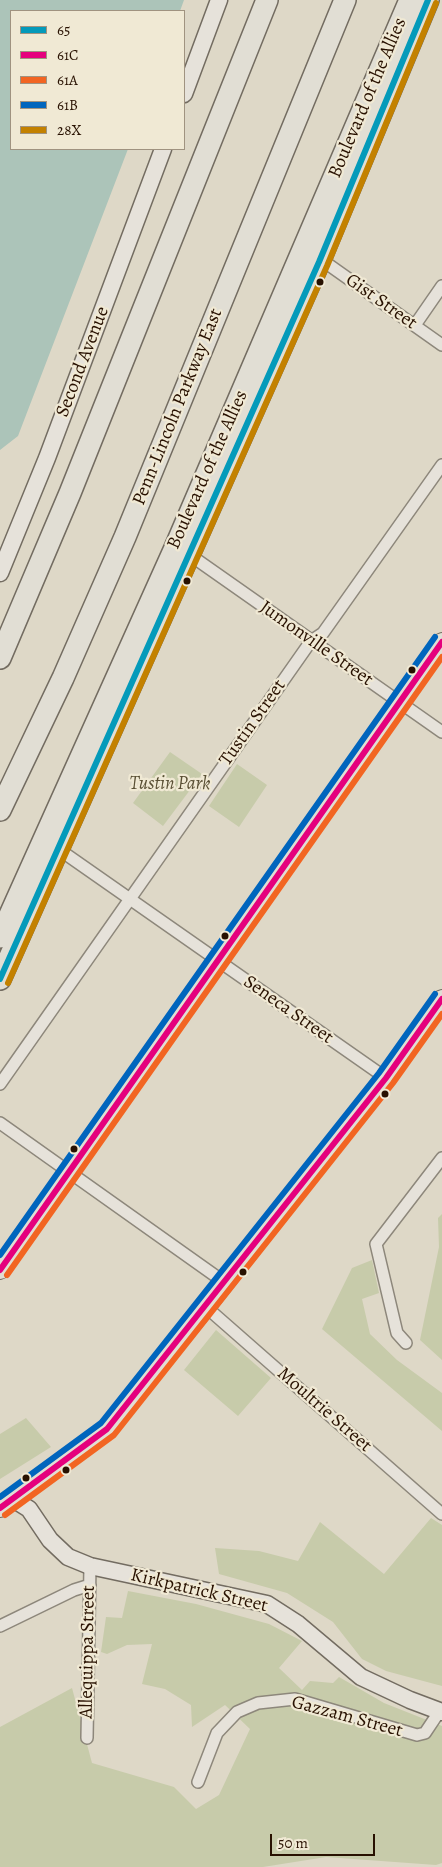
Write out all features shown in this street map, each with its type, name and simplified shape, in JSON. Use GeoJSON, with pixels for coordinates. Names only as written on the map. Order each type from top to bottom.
{"type":"FeatureCollection","features":[{"type":"Feature","properties":{"kind":"highway"},"geometry":{"type":"LineString","coordinates":[[0,658],[70,493],[267,0]]}},
{"type":"Feature","properties":{"kind":"highway","name":"Penn-Lincoln Parkway East"},"geometry":{"type":"LineString","coordinates":[[0,810],[121,546],[345,0]]}},
{"type":"Feature","properties":{"kind":"highway","name":"Boulevard of the Allies"},"geometry":{"type":"LineString","coordinates":[[0,937],[179,539],[410,0]]}},
{"type":"Feature","properties":{"kind":"highway","name":"Boulevard of the Allies"},"geometry":{"type":"LineString","coordinates":[[0,979],[319,262],[428,0]]}},
{"type":"Feature","properties":{"kind":"main road"},"geometry":{"type":"LineString","coordinates":[[185,91],[219,0]]}},
{"type":"Feature","properties":{"kind":"main road","name":"Second Avenue"},"geometry":{"type":"LineString","coordinates":[[0,573],[47,458],[163,150]]}},
{"type":"Feature","properties":{"kind":"main road"},"geometry":{"type":"LineString","coordinates":[[0,1270],[442,642]]}},
{"type":"Feature","properties":{"kind":"main road"},"geometry":{"type":"LineString","coordinates":[[4,1500],[107,1428],[206,1307],[386,1078],[442,999]]}},
{"type":"Feature","properties":{"kind":"main road","name":"Kirkpatrick Street"},"geometry":{"type":"LineString","coordinates":[[4,1500],[29,1509],[50,1540],[68,1558],[90,1566],[267,1604],[298,1624],[361,1677],[441,1712]]}},
{"type":"Feature","properties":{"kind":"street","name":"Gist Street"},"geometry":{"type":"LineString","coordinates":[[319,262],[329,265],[442,344]]}},
{"type":"Feature","properties":{"kind":"street"},"geometry":{"type":"LineString","coordinates":[[414,325],[442,286]]}},
{"type":"Feature","properties":{"kind":"street","name":"Tustin Street"},"geometry":{"type":"LineString","coordinates":[[0,1084],[129,898],[311,642],[323,633],[442,465]]}},
{"type":"Feature","properties":{"kind":"street","name":"Jumonville Street"},"geometry":{"type":"LineString","coordinates":[[190,555],[311,642],[442,732]]}},
{"type":"Feature","properties":{"kind":"street","name":"Seneca Street"},"geometry":{"type":"LineString","coordinates":[[67,855],[386,1078]]}},
{"type":"Feature","properties":{"kind":"street"},"geometry":{"type":"LineString","coordinates":[[0,1123],[224,1282]]}},
{"type":"Feature","properties":{"kind":"street"},"geometry":{"type":"LineString","coordinates":[[406,1343],[396,1333],[376,1244],[442,1158]]}},
{"type":"Feature","properties":{"kind":"street","name":"Moultrie Street"},"geometry":{"type":"LineString","coordinates":[[206,1307],[442,1514]]}},
{"type":"Feature","properties":{"kind":"street","name":"Allequippa Street"},"geometry":{"type":"LineString","coordinates":[[87,1738],[90,1566]]}},
{"type":"Feature","properties":{"kind":"street"},"geometry":{"type":"LineString","coordinates":[[0,1626],[74,1590],[90,1586]]}},
{"type":"Feature","properties":{"kind":"street","name":"Gazzam Street"},"geometry":{"type":"LineString","coordinates":[[198,1782],[217,1733],[237,1712],[258,1703],[295,1699],[417,1735],[424,1733],[441,1712]]}},
{"type":"Feature","properties":{"kind":"green space","name":"Tustin Park"},"geometry":{"type":"Polygon","coordinates":[[[170,752],[202,774],[163,826],[133,803],[170,752]]]}},
{"type":"Feature","properties":{"kind":"green space"},"geometry":{"type":"Polygon","coordinates":[[[237,764],[267,785],[239,827],[209,806],[237,764]]]}},
{"type":"Feature","properties":{"kind":"green space"},"geometry":{"type":"Polygon","coordinates":[[[442,1214],[442,1360],[420,1340],[439,1247],[438,1218],[442,1214]]]}},
{"type":"Feature","properties":{"kind":"green space"},"geometry":{"type":"Polygon","coordinates":[[[372,1260],[379,1293],[362,1299],[370,1334],[397,1360],[442,1393],[442,1431],[322,1329],[352,1268],[372,1260]]]}},
{"type":"Feature","properties":{"kind":"green space"},"geometry":{"type":"Polygon","coordinates":[[[216,1330],[271,1378],[238,1416],[184,1370],[216,1330]]]}},
{"type":"Feature","properties":{"kind":"green space"},"geometry":{"type":"Polygon","coordinates":[[[26,1418],[51,1447],[0,1479],[0,1434],[26,1418]]]}},
{"type":"Feature","properties":{"kind":"green space"},"geometry":{"type":"Polygon","coordinates":[[[431,1518],[442,1525],[442,1686],[386,1671],[362,1659],[333,1622],[287,1593],[219,1574],[215,1548],[259,1551],[298,1561],[320,1522],[384,1574],[431,1518]]]}},
{"type":"Feature","properties":{"kind":"green space"},"geometry":{"type":"Polygon","coordinates":[[[128,1591],[196,1604],[269,1624],[302,1641],[279,1668],[302,1690],[310,1681],[333,1683],[339,1677],[384,1703],[442,1726],[442,1863],[436,1865],[326,1857],[263,1867],[0,1867],[0,1727],[72,1688],[92,1763],[174,1787],[196,1809],[219,1795],[250,1729],[225,1705],[192,1727],[191,1705],[165,1689],[142,1684],[152,1644],[127,1645],[107,1654],[101,1652],[106,1617],[122,1618],[128,1591]]]}},
{"type":"Feature","properties":{"kind":"shaded area"},"geometry":{"type":"Polygon","coordinates":[[[0,0],[184,0],[180,10],[10,10],[10,150],[128,150],[18,436],[0,450],[0,0]]]}},
{"type":"Feature","properties":{"kind":"transit line","name":"65"},"geometry":{"type":"LineString","coordinates":[[0,979],[319,262],[428,0]]}},
{"type":"Feature","properties":{"kind":"transit line","name":"28X"},"geometry":{"type":"LineString","coordinates":[[8,983],[327,266],[436,3]]}},
{"type":"Feature","properties":{"kind":"transit line","name":"61B"},"geometry":{"type":"LineString","coordinates":[[0,1255],[435,637]]}},
{"type":"Feature","properties":{"kind":"transit line","name":"61C"},"geometry":{"type":"LineString","coordinates":[[0,1270],[442,642]]}},
{"type":"Feature","properties":{"kind":"transit line","name":"61A"},"geometry":{"type":"LineString","coordinates":[[7,1275],[442,657]]}},
{"type":"Feature","properties":{"kind":"transit line","name":"61B"},"geometry":{"type":"LineString","coordinates":[[0,1497],[101,1423],[379,1073],[435,994]]}},
{"type":"Feature","properties":{"kind":"transit line","name":"61C"},"geometry":{"type":"LineString","coordinates":[[0,1508],[107,1429],[386,1078],[442,999]]}},
{"type":"Feature","properties":{"kind":"transit line","name":"61A"},"geometry":{"type":"LineString","coordinates":[[5,1515],[114,1435],[393,1083],[442,1014]]}}]}
